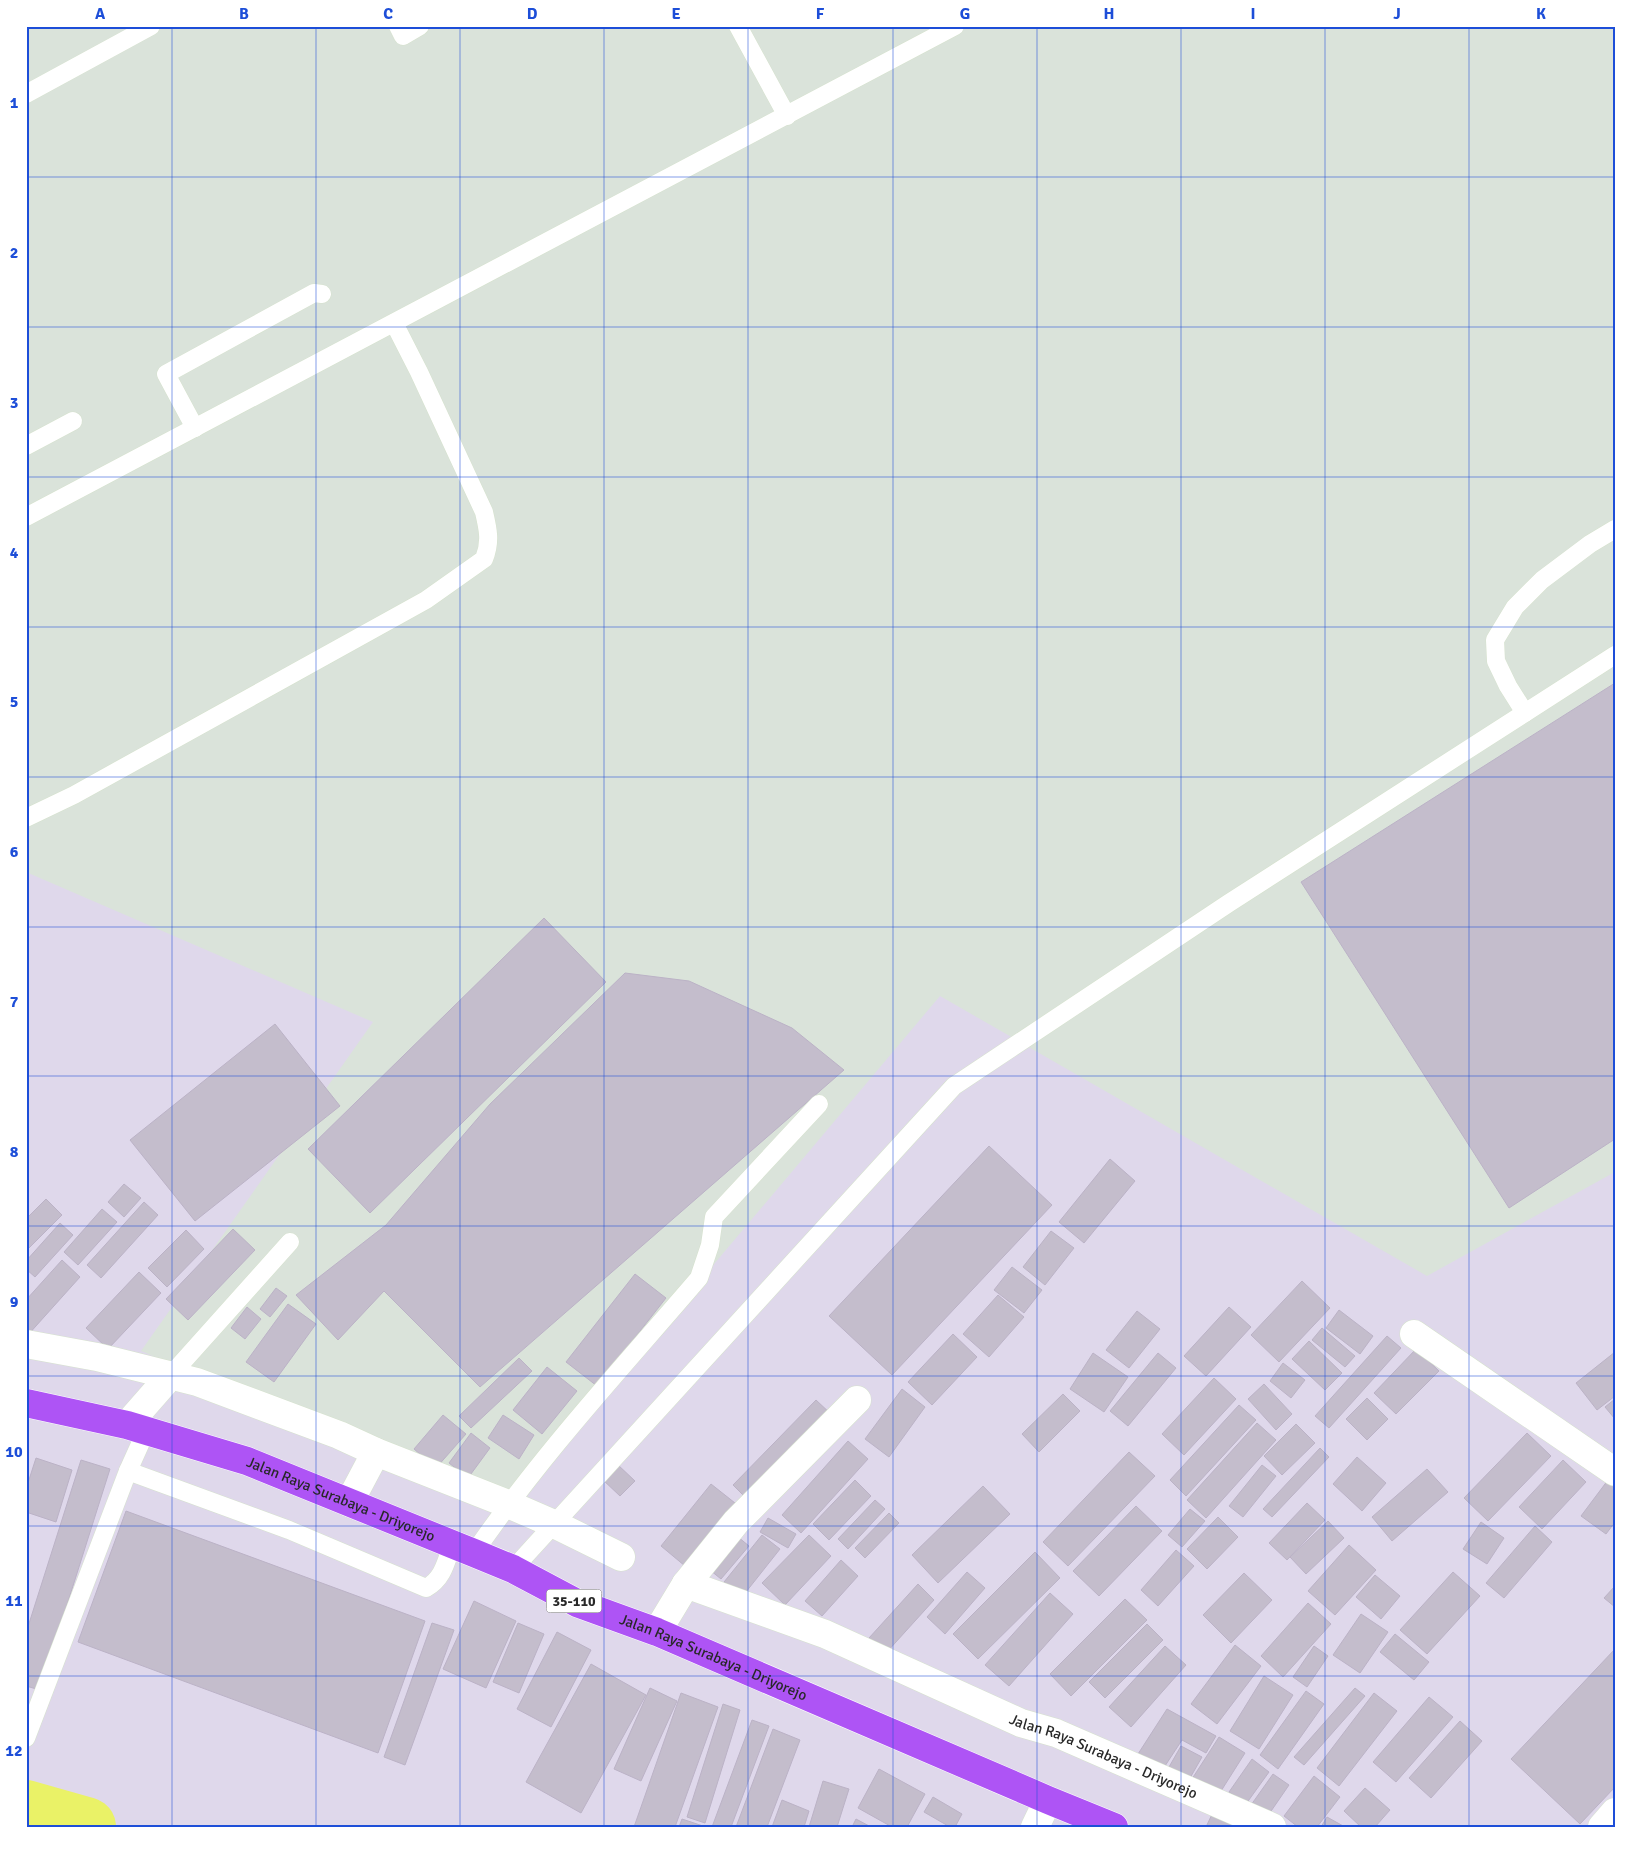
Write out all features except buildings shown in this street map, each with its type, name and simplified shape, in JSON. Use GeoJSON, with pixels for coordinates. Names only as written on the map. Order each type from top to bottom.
{"type":"FeatureCollection","features":[{"type":"Feature","properties":{"kind":"main road","name":"Jalan Raya Surabaya - Driyorejo"},"geometry":{"type":"LineString","coordinates":[[26,1403],[137,1428],[247,1461],[512,1569],[577,1603],[657,1632],[1114,1827]]}},
{"type":"Feature","properties":{"kind":"street"},"geometry":{"type":"LineString","coordinates":[[1414,1334],[1615,1472]]}},
{"type":"Feature","properties":{"kind":"street"},"geometry":{"type":"LineString","coordinates":[[26,1344],[97,1357],[196,1382],[339,1436],[508,1504],[621,1557]]}},
{"type":"Feature","properties":{"kind":"street"},"geometry":{"type":"LineString","coordinates":[[137,1428],[170,1376]]}},
{"type":"Feature","properties":{"kind":"street"},"geometry":{"type":"LineString","coordinates":[[657,1632],[686,1584],[736,1522],[857,1400]]}},
{"type":"Feature","properties":{"kind":"street"},"geometry":{"type":"LineString","coordinates":[[349,1503],[376,1452]]}},
{"type":"Feature","properties":{"kind":"street","name":"Jalan Raya Surabaya - Driyorejo"},"geometry":{"type":"LineString","coordinates":[[686,1584],[825,1634],[1021,1723],[1056,1733],[1272,1827]]}},
{"type":"Feature","properties":{"kind":"street"},"geometry":{"type":"LineString","coordinates":[[1034,1827],[1048,1800]]}},
{"type":"Feature","properties":{"kind":"street"},"geometry":{"type":"LineString","coordinates":[[1602,1827],[1615,1812]]}},
{"type":"Feature","properties":{"kind":"lane"},"geometry":{"type":"LineString","coordinates":[[26,94],[151,26]]}},
{"type":"Feature","properties":{"kind":"lane"},"geometry":{"type":"LineString","coordinates":[[398,26],[403,36],[420,26]]}},
{"type":"Feature","properties":{"kind":"lane"},"geometry":{"type":"LineString","coordinates":[[738,26],[787,116]]}},
{"type":"Feature","properties":{"kind":"lane"},"geometry":{"type":"LineString","coordinates":[[26,517],[955,26]]}},
{"type":"Feature","properties":{"kind":"lane"},"geometry":{"type":"LineString","coordinates":[[195,428],[166,374],[314,294],[322,294]]}},
{"type":"Feature","properties":{"kind":"lane"},"geometry":{"type":"LineString","coordinates":[[26,818],[74,796],[417,605],[484,559],[488,549],[489,534],[484,512],[419,372],[394,324]]}},
{"type":"Feature","properties":{"kind":"lane"},"geometry":{"type":"LineString","coordinates":[[26,446],[73,421]]}},
{"type":"Feature","properties":{"kind":"lane"},"geometry":{"type":"LineString","coordinates":[[1525,712],[1508,686],[1496,661],[1495,640],[1515,607],[1542,580],[1590,544],[1615,530]]}},
{"type":"Feature","properties":{"kind":"lane"},"geometry":{"type":"LineString","coordinates":[[512,1569],[954,1086],[1229,903],[1615,655]]}},
{"type":"Feature","properties":{"kind":"lane"},"geometry":{"type":"LineString","coordinates":[[128,1471],[289,1530],[426,1588],[434,1584],[463,1549],[508,1504],[534,1470],[698,1278],[710,1245],[714,1217],[819,1104]]}},
{"type":"Feature","properties":{"kind":"lane"},"geometry":{"type":"LineString","coordinates":[[170,1376],[290,1242]]}},
{"type":"Feature","properties":{"kind":"lane"},"geometry":{"type":"LineString","coordinates":[[26,1738],[128,1471],[137,1428]]}},
{"type":"Feature","properties":{"kind":"shaded area"},"geometry":{"type":"Polygon","coordinates":[[[26,26],[1615,26],[1615,1172],[1427,1276],[940,996],[511,1505],[141,1351],[373,1022],[26,872],[26,26]]]}},
{"type":"Feature","properties":{"kind":"waterway"},"geometry":{"type":"LineString","coordinates":[[26,1810],[86,1827]]}}]}
